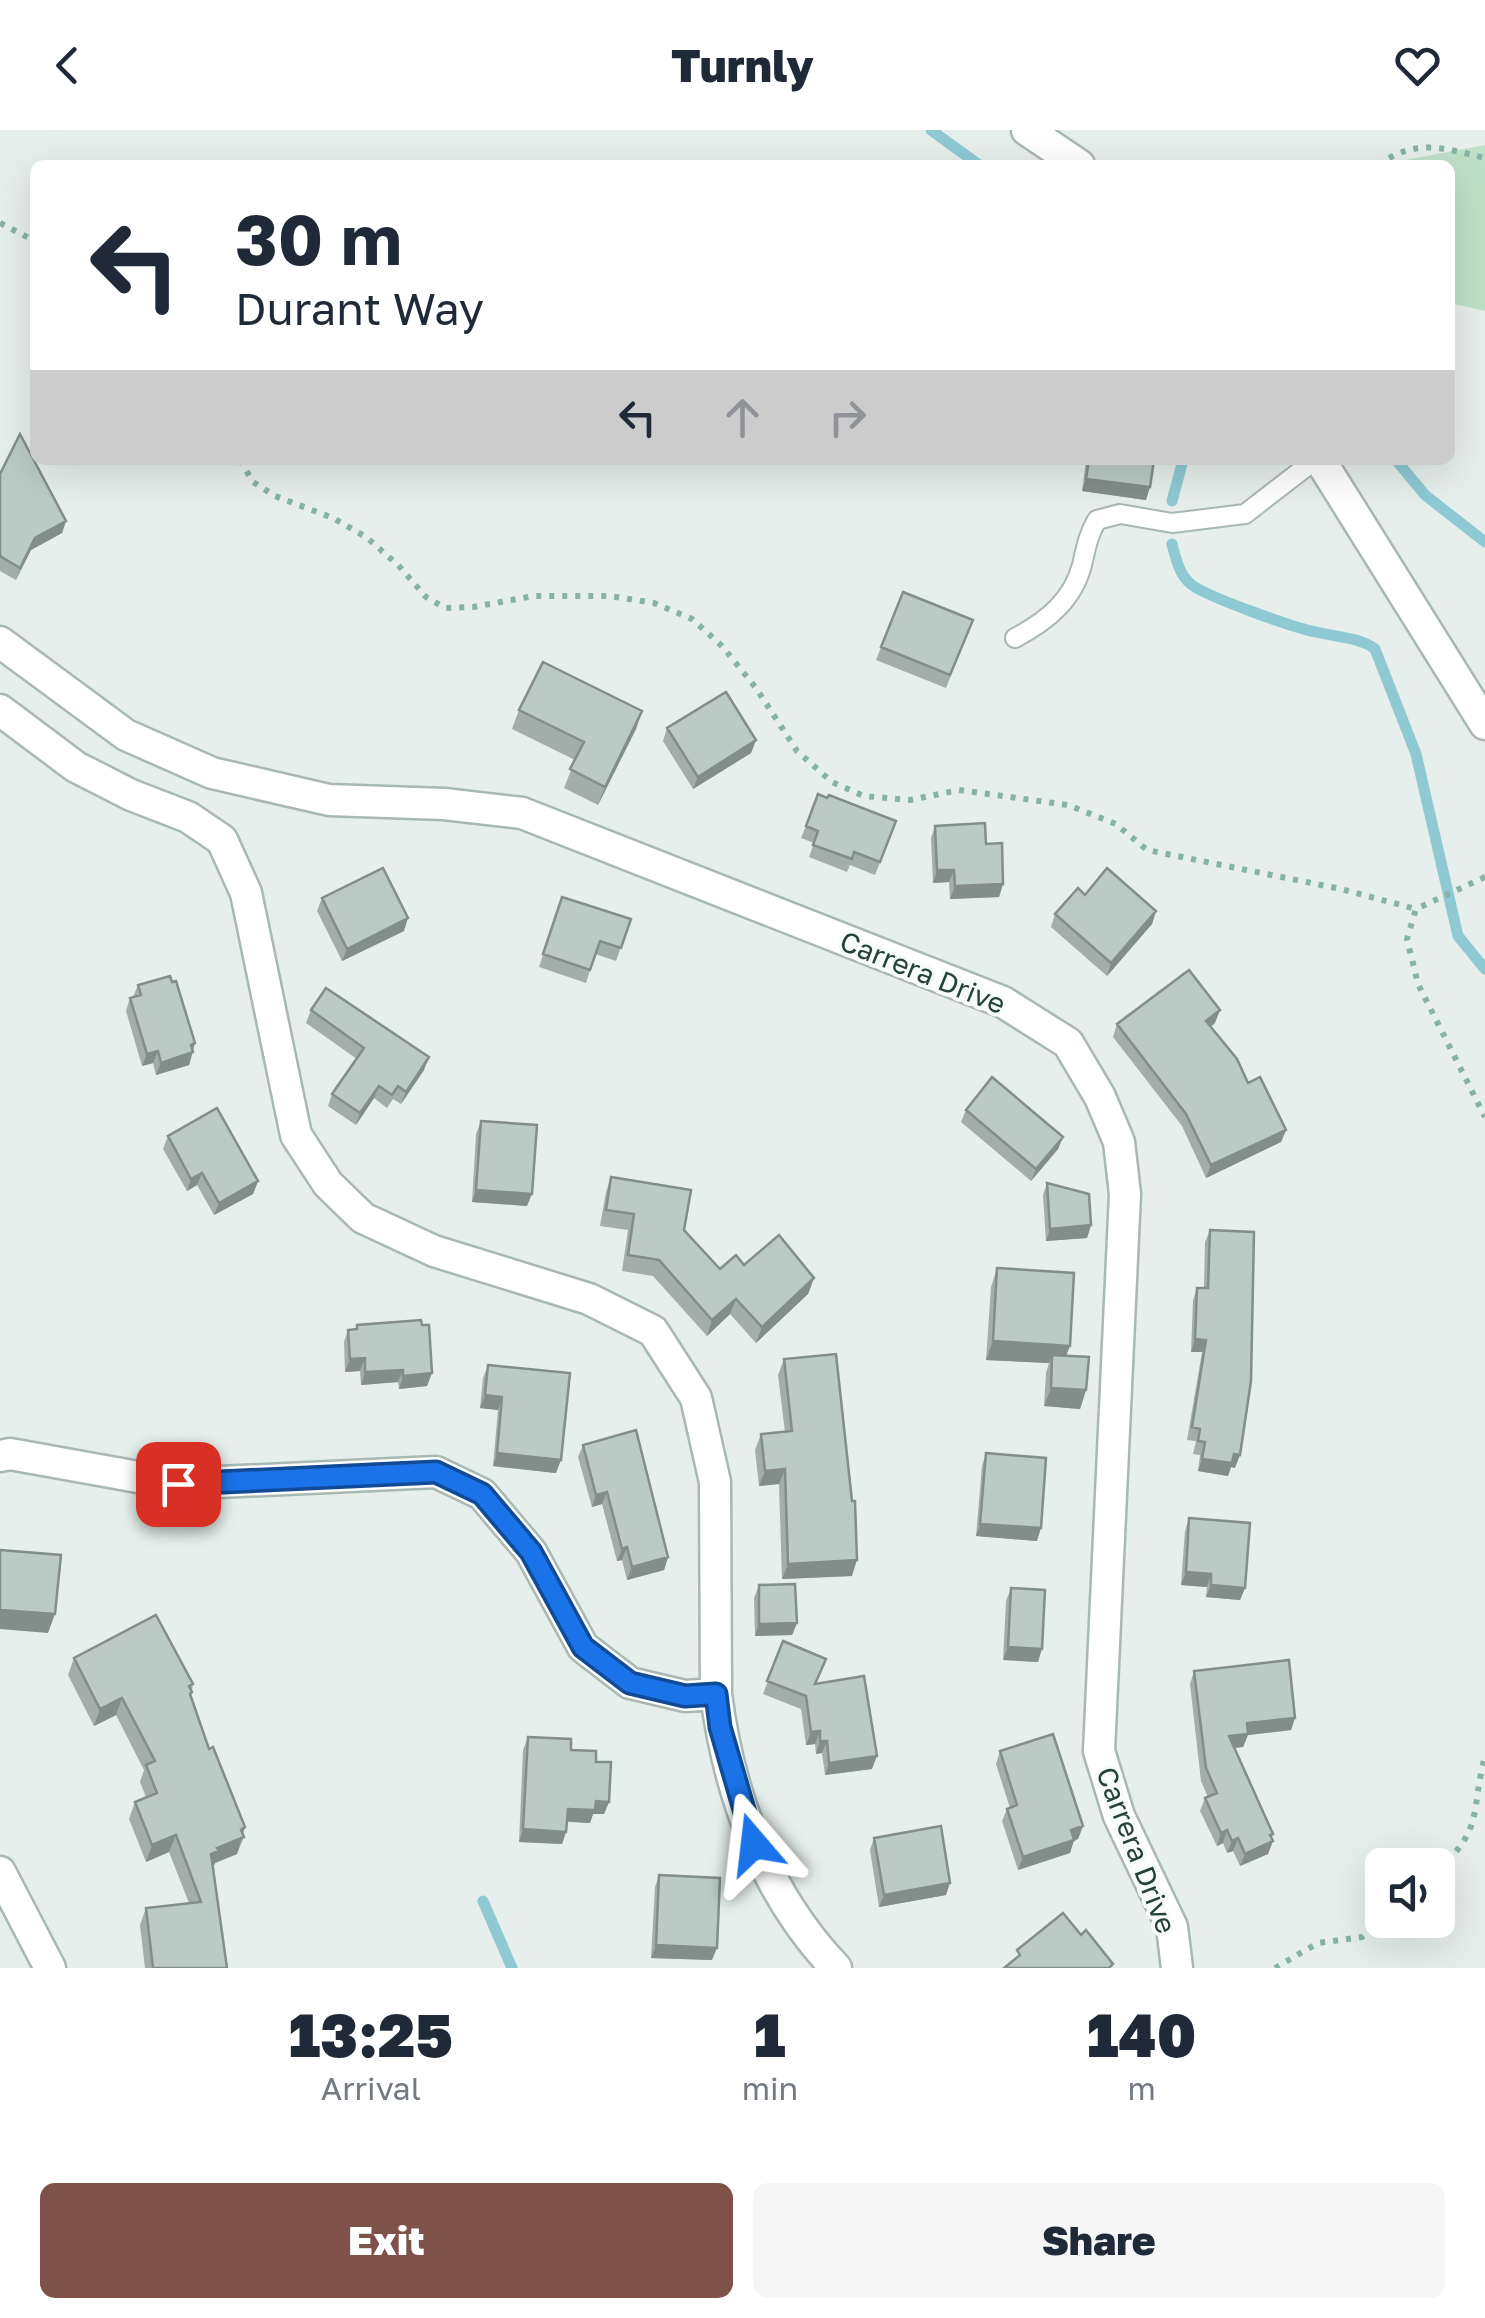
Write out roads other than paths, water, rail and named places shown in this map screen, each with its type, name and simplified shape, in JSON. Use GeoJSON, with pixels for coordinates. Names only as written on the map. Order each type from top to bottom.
{"type":"FeatureCollection","features":[{"type":"Feature","properties":{"kind":"street"},"geometry":{"type":"LineString","coordinates":[[1027,130],[1072,160]]}},
{"type":"Feature","properties":{"kind":"street"},"geometry":{"type":"LineString","coordinates":[[1320,465],[1485,724]]}},
{"type":"Feature","properties":{"kind":"street","name":"Carrera Drive"},"geometry":{"type":"LineString","coordinates":[[0,642],[126,735],[212,773],[329,800],[444,804],[522,812],[1003,1002],[1068,1043],[1100,1097],[1119,1142],[1124,1194],[1098,1751],[1119,1816],[1172,1927],[1177,1968]]}},
{"type":"Feature","properties":{"kind":"street"},"geometry":{"type":"LineString","coordinates":[[0,710],[76,767],[131,795],[188,817],[222,840],[246,893],[296,1135],[328,1184],[363,1218],[434,1252],[589,1299],[653,1330],[696,1398],[715,1482],[716,1694],[720,1727],[754,1844],[791,1913],[836,1968]]}},
{"type":"Feature","properties":{"kind":"street"},"geometry":{"type":"LineString","coordinates":[[0,1456],[10,1454],[178,1484],[436,1472],[482,1494],[531,1552],[583,1647],[630,1683],[685,1696],[716,1694]]}},
{"type":"Feature","properties":{"kind":"street"},"geometry":{"type":"LineString","coordinates":[[0,1872],[50,1968]]}},
{"type":"Feature","properties":{"kind":"lane"},"geometry":{"type":"LineString","coordinates":[[1015,638],[1040,625],[1073,592],[1087,538],[1098,520],[1120,514],[1172,523],[1245,514],[1310,465]]}},
{"type":"Feature","properties":{"kind":"waterway"},"geometry":{"type":"LineString","coordinates":[[931,130],[972,160]]}},
{"type":"Feature","properties":{"kind":"waterway"},"geometry":{"type":"LineString","coordinates":[[1172,501],[1182,465]]}},
{"type":"Feature","properties":{"kind":"waterway"},"geometry":{"type":"LineString","coordinates":[[1400,465],[1425,495],[1485,542]]}},
{"type":"Feature","properties":{"kind":"waterway"},"geometry":{"type":"LineString","coordinates":[[1172,544],[1184,576],[1201,590],[1271,619],[1355,640],[1375,649],[1416,754],[1458,936],[1485,969]]}},
{"type":"Feature","properties":{"kind":"waterway"},"geometry":{"type":"LineString","coordinates":[[483,1901],[512,1968]]}}]}
